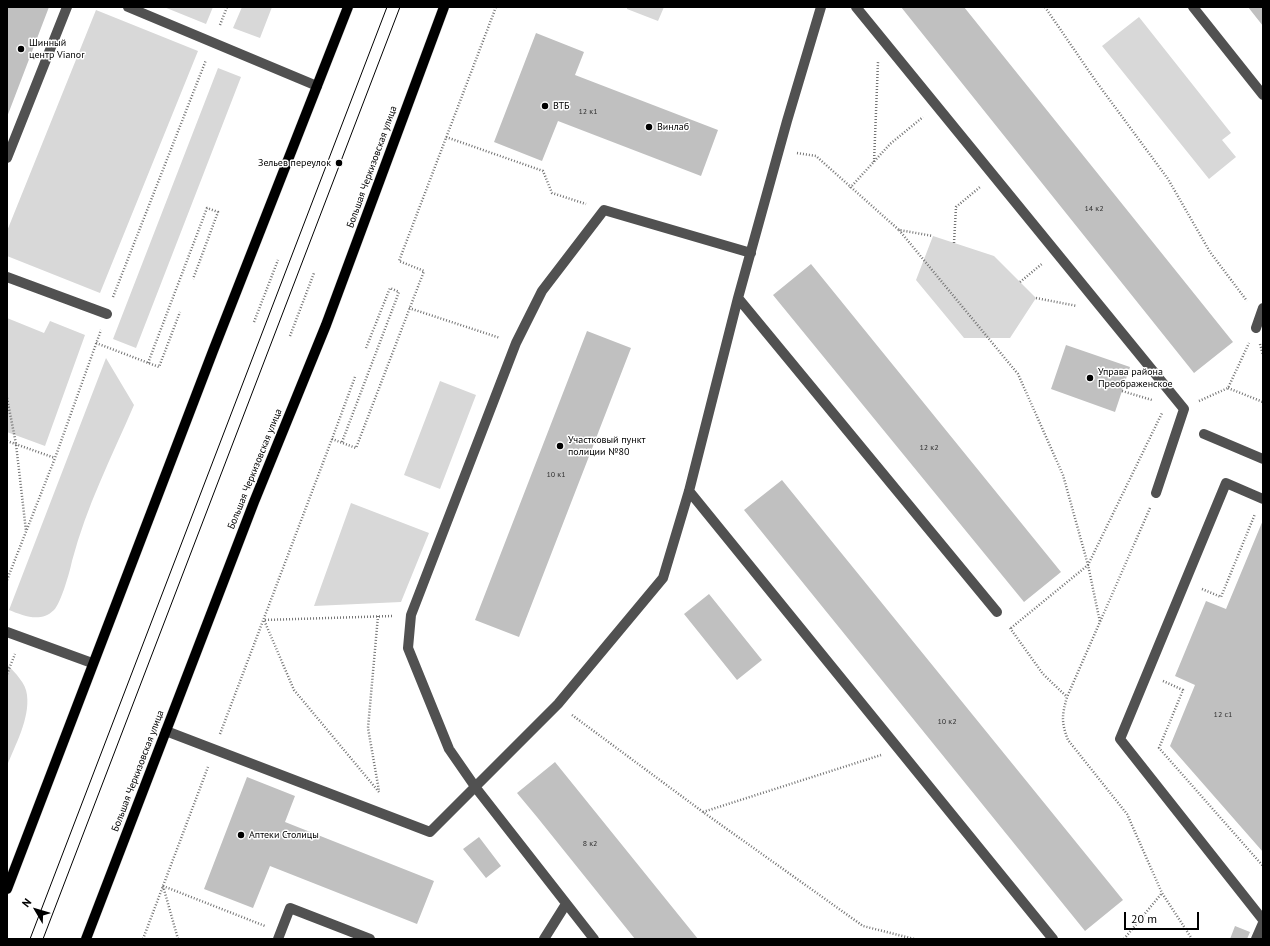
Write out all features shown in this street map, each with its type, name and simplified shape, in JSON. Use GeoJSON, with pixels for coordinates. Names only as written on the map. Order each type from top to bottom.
{"type":"FeatureCollection","features":[{"type":"Feature","properties":{"kind":"main road"},"geometry":{"type":"LineString","coordinates":[[7,889],[92,663],[348,7]]}},
{"type":"Feature","properties":{"kind":"main road","name":"Большая Черкизовская улица"},"geometry":{"type":"LineString","coordinates":[[86,939],[166,731],[326,325],[444,7]]}},
{"type":"Feature","properties":{"kind":"lane"},"geometry":{"type":"LineString","coordinates":[[7,158],[67,7]]}},
{"type":"Feature","properties":{"kind":"lane"},"geometry":{"type":"LineString","coordinates":[[128,7],[317,86]]}},
{"type":"Feature","properties":{"kind":"lane"},"geometry":{"type":"LineString","coordinates":[[166,731],[430,832],[476,788],[558,704],[663,578],[688,491],[738,298],[779,149],[821,7]]}},
{"type":"Feature","properties":{"kind":"lane"},"geometry":{"type":"LineString","coordinates":[[856,7],[1184,409],[1156,493]]}},
{"type":"Feature","properties":{"kind":"lane"},"geometry":{"type":"LineString","coordinates":[[1193,7],[1263,95]]}},
{"type":"Feature","properties":{"kind":"lane"},"geometry":{"type":"LineString","coordinates":[[594,939],[476,788],[449,749],[408,648],[411,616],[516,343],[542,291],[604,210],[751,253]]}},
{"type":"Feature","properties":{"kind":"lane"},"geometry":{"type":"LineString","coordinates":[[7,277],[107,314]]}},
{"type":"Feature","properties":{"kind":"lane"},"geometry":{"type":"LineString","coordinates":[[738,298],[997,612]]}},
{"type":"Feature","properties":{"kind":"lane"},"geometry":{"type":"LineString","coordinates":[[1256,328],[1261,313]]}},
{"type":"Feature","properties":{"kind":"lane"},"geometry":{"type":"LineString","coordinates":[[1204,434],[1263,458]]}},
{"type":"Feature","properties":{"kind":"lane"},"geometry":{"type":"LineString","coordinates":[[1263,499],[1226,483],[1120,739],[1263,920]]}},
{"type":"Feature","properties":{"kind":"lane"},"geometry":{"type":"LineString","coordinates":[[688,491],[1053,939]]}},
{"type":"Feature","properties":{"kind":"lane"},"geometry":{"type":"LineString","coordinates":[[7,632],[92,663]]}},
{"type":"Feature","properties":{"kind":"lane"},"geometry":{"type":"LineString","coordinates":[[544,939],[566,904]]}},
{"type":"Feature","properties":{"kind":"lane"},"geometry":{"type":"LineString","coordinates":[[279,935],[290,908],[370,939]]}},
{"type":"Feature","properties":{"kind":"lane"},"geometry":{"type":"LineString","coordinates":[[1256,939],[1263,923]]}},
{"type":"Feature","properties":{"kind":"path"},"geometry":{"type":"LineString","coordinates":[[7,580],[55,458],[107,314],[227,7]]}},
{"type":"Feature","properties":{"kind":"path"},"geometry":{"type":"LineString","coordinates":[[332,439],[356,448],[410,308],[424,271],[399,261],[496,7]]}},
{"type":"Feature","properties":{"kind":"path"},"geometry":{"type":"LineString","coordinates":[[1045,7],[1168,179],[1210,252],[1261,313]]}},
{"type":"Feature","properties":{"kind":"path"},"geometry":{"type":"LineString","coordinates":[[874,162],[879,35]]}},
{"type":"Feature","properties":{"kind":"path"},"geometry":{"type":"LineString","coordinates":[[850,188],[890,144],[936,105]]}},
{"type":"Feature","properties":{"kind":"path"},"geometry":{"type":"LineString","coordinates":[[446,137],[543,171],[552,193],[604,210]]}},
{"type":"Feature","properties":{"kind":"path"},"geometry":{"type":"LineString","coordinates":[[779,149],[816,156],[850,188],[899,230],[1018,374],[1063,475],[1088,565],[1101,623]]}},
{"type":"Feature","properties":{"kind":"path"},"geometry":{"type":"LineString","coordinates":[[954,243],[956,207],[994,176]]}},
{"type":"Feature","properties":{"kind":"path"},"geometry":{"type":"LineString","coordinates":[[148,363],[207,208],[218,212],[192,280]]}},
{"type":"Feature","properties":{"kind":"path"},"geometry":{"type":"LineString","coordinates":[[899,230],[933,236]]}},
{"type":"Feature","properties":{"kind":"path"},"geometry":{"type":"LineString","coordinates":[[1020,282],[1056,252]]}},
{"type":"Feature","properties":{"kind":"path"},"geometry":{"type":"LineString","coordinates":[[254,322],[278,260]]}},
{"type":"Feature","properties":{"kind":"path"},"geometry":{"type":"LineString","coordinates":[[290,336],[314,274]]}},
{"type":"Feature","properties":{"kind":"path"},"geometry":{"type":"LineString","coordinates":[[342,442],[399,292],[390,288],[366,348]]}},
{"type":"Feature","properties":{"kind":"path"},"geometry":{"type":"LineString","coordinates":[[1036,298],[1106,312]]}},
{"type":"Feature","properties":{"kind":"path"},"geometry":{"type":"LineString","coordinates":[[410,308],[516,343]]}},
{"type":"Feature","properties":{"kind":"path"},"geometry":{"type":"LineString","coordinates":[[96,343],[159,367],[180,312]]}},
{"type":"Feature","properties":{"kind":"path"},"geometry":{"type":"LineString","coordinates":[[1184,409],[1228,388],[1256,328]]}},
{"type":"Feature","properties":{"kind":"path"},"geometry":{"type":"LineString","coordinates":[[143,939],[355,377]]}},
{"type":"Feature","properties":{"kind":"path"},"geometry":{"type":"LineString","coordinates":[[1228,388],[1263,402]]}},
{"type":"Feature","properties":{"kind":"path"},"geometry":{"type":"LineString","coordinates":[[7,398],[16,444],[26,531]]}},
{"type":"Feature","properties":{"kind":"path"},"geometry":{"type":"LineString","coordinates":[[1011,628],[1088,565],[1163,411]]}},
{"type":"Feature","properties":{"kind":"path"},"geometry":{"type":"LineString","coordinates":[[7,440],[55,458]]}},
{"type":"Feature","properties":{"kind":"path"},"geometry":{"type":"LineString","coordinates":[[1156,493],[1101,623],[1067,696],[1062,715],[1063,727],[1068,740],[1127,814],[1162,893],[1192,939]]}},
{"type":"Feature","properties":{"kind":"path"},"geometry":{"type":"LineString","coordinates":[[1201,589],[1221,597],[1256,512]]}},
{"type":"Feature","properties":{"kind":"path"},"geometry":{"type":"LineString","coordinates":[[997,612],[1011,628],[1043,674],[1067,696]]}},
{"type":"Feature","properties":{"kind":"path"},"geometry":{"type":"LineString","coordinates":[[376,811],[379,792],[368,728],[378,616]]}},
{"type":"Feature","properties":{"kind":"path"},"geometry":{"type":"LineString","coordinates":[[264,620],[411,616]]}},
{"type":"Feature","properties":{"kind":"path"},"geometry":{"type":"LineString","coordinates":[[264,620],[294,690],[379,792]]}},
{"type":"Feature","properties":{"kind":"path"},"geometry":{"type":"LineString","coordinates":[[1166,674],[1162,682],[1183,690],[1159,748],[1263,866]]}},
{"type":"Feature","properties":{"kind":"path"},"geometry":{"type":"LineString","coordinates":[[558,704],[703,812],[863,926],[914,939]]}},
{"type":"Feature","properties":{"kind":"path"},"geometry":{"type":"LineString","coordinates":[[703,812],[899,749]]}},
{"type":"Feature","properties":{"kind":"path"},"geometry":{"type":"LineString","coordinates":[[163,886],[279,935]]}},
{"type":"Feature","properties":{"kind":"path"},"geometry":{"type":"LineString","coordinates":[[163,886],[178,939]]}},
{"type":"Feature","properties":{"kind":"path"},"geometry":{"type":"LineString","coordinates":[[1124,939],[1162,893]]}},
{"type":"Feature","properties":{"kind":"shaded area"},"geometry":{"type":"Polygon","coordinates":[[[164,7],[213,7],[206,24],[164,7]]]}},
{"type":"Feature","properties":{"kind":"shaded area"},"geometry":{"type":"Polygon","coordinates":[[[242,7],[272,7],[260,38],[233,28],[242,7]]]}},
{"type":"Feature","properties":{"kind":"shaded area"},"geometry":{"type":"Polygon","coordinates":[[[627,7],[664,7],[658,21],[627,9],[627,7]]]}},
{"type":"Feature","properties":{"kind":"shaded area"},"geometry":{"type":"Polygon","coordinates":[[[96,10],[198,51],[100,293],[7,256],[7,231],[96,10]]]}},
{"type":"Feature","properties":{"kind":"shaded area"},"geometry":{"type":"Polygon","coordinates":[[[1139,17],[1231,133],[1222,140],[1236,157],[1209,179],[1102,46],[1139,17]]]}},
{"type":"Feature","properties":{"kind":"shaded area"},"geometry":{"type":"Polygon","coordinates":[[[218,68],[241,77],[136,348],[113,339],[218,68]]]}},
{"type":"Feature","properties":{"kind":"shaded area"},"geometry":{"type":"Polygon","coordinates":[[[933,236],[994,256],[1036,298],[1010,338],[964,338],[916,280],[933,236]]]}},
{"type":"Feature","properties":{"kind":"shaded area"},"geometry":{"type":"Polygon","coordinates":[[[7,318],[44,333],[50,321],[85,335],[45,446],[7,432],[7,318]]]}},
{"type":"Feature","properties":{"kind":"shaded area"},"geometry":{"type":"Polygon","coordinates":[[[106,358],[134,405],[84,521],[65,587],[57,606],[49,614],[44,616],[26,616],[9,610],[106,358]]]}},
{"type":"Feature","properties":{"kind":"shaded area"},"geometry":{"type":"Polygon","coordinates":[[[440,381],[476,395],[440,489],[404,475],[440,381]]]}},
{"type":"Feature","properties":{"kind":"shaded area"},"geometry":{"type":"Polygon","coordinates":[[[351,503],[429,533],[401,602],[314,606],[351,503]]]}},
{"type":"Feature","properties":{"kind":"shaded area"},"geometry":{"type":"Polygon","coordinates":[[[7,664],[25,686],[27,704],[21,732],[7,766],[7,664]]]}},
{"type":"Feature","properties":{"kind":"building"},"geometry":{"type":"Polygon","coordinates":[[[7,7],[49,7],[7,117],[7,7]]]}},
{"type":"Feature","properties":{"kind":"building"},"geometry":{"type":"Polygon","coordinates":[[[901,7],[964,7],[1233,342],[1194,373],[901,7]]]}},
{"type":"Feature","properties":{"kind":"building"},"geometry":{"type":"Polygon","coordinates":[[[1248,7],[1263,7],[1263,26],[1248,7]]]}},
{"type":"Feature","properties":{"kind":"building"},"geometry":{"type":"Polygon","coordinates":[[[536,33],[584,52],[575,75],[718,130],[701,176],[558,121],[542,161],[494,142],[536,33]]]}},
{"type":"Feature","properties":{"kind":"building"},"geometry":{"type":"Polygon","coordinates":[[[811,264],[1061,572],[1024,602],[773,295],[811,264]]]}},
{"type":"Feature","properties":{"kind":"building"},"geometry":{"type":"Polygon","coordinates":[[[587,331],[631,348],[519,637],[475,620],[587,331]]]}},
{"type":"Feature","properties":{"kind":"building","name":"Управа района Преображенское"},"geometry":{"type":"Polygon","coordinates":[[[1066,345],[1130,367],[1115,412],[1051,389],[1066,345]]]}},
{"type":"Feature","properties":{"kind":"building"},"geometry":{"type":"Polygon","coordinates":[[[782,480],[1123,900],[1085,931],[744,510],[782,480]]]}},
{"type":"Feature","properties":{"kind":"building"},"geometry":{"type":"Polygon","coordinates":[[[1263,520],[1263,852],[1170,746],[1195,685],[1175,676],[1206,601],[1226,609],[1263,520]]]}},
{"type":"Feature","properties":{"kind":"building"},"geometry":{"type":"Polygon","coordinates":[[[709,594],[762,660],[737,680],[684,614],[709,594]]]}},
{"type":"Feature","properties":{"kind":"building"},"geometry":{"type":"Polygon","coordinates":[[[555,762],[698,939],[635,939],[517,793],[555,762]]]}},
{"type":"Feature","properties":{"kind":"building"},"geometry":{"type":"Polygon","coordinates":[[[247,777],[295,796],[285,822],[434,881],[417,924],[270,866],[253,908],[204,889],[247,777]]]}},
{"type":"Feature","properties":{"kind":"building"},"geometry":{"type":"Polygon","coordinates":[[[479,837],[501,866],[486,878],[463,849],[479,837]]]}},
{"type":"Feature","properties":{"kind":"building"},"geometry":{"type":"Polygon","coordinates":[[[1235,926],[1250,932],[1247,939],[1230,939],[1235,926]]]}},
{"type":"Feature","properties":{"kind":"tram line"},"geometry":{"type":"LineString","coordinates":[[30,939],[387,7]]}},
{"type":"Feature","properties":{"kind":"tram line"},"geometry":{"type":"LineString","coordinates":[[43,939],[400,7]]}},
{"type":"Feature","properties":{"kind":"place","name":"Шинный центр Vianor"},"geometry":{"type":"Point","coordinates":[21,49]}},
{"type":"Feature","properties":{"kind":"place","name":"ВТБ"},"geometry":{"type":"Point","coordinates":[545,106]}},
{"type":"Feature","properties":{"kind":"place","name":"Винлаб"},"geometry":{"type":"Point","coordinates":[649,127]}},
{"type":"Feature","properties":{"kind":"place","name":"Зельев переулок"},"geometry":{"type":"Point","coordinates":[339,163]}},
{"type":"Feature","properties":{"kind":"place","name":"Управа района Преображенское"},"geometry":{"type":"Point","coordinates":[1090,378]}},
{"type":"Feature","properties":{"kind":"place","name":"Участковый пункт полиции №80"},"geometry":{"type":"Point","coordinates":[560,446]}},
{"type":"Feature","properties":{"kind":"place","name":"Аптеки Столицы"},"geometry":{"type":"Point","coordinates":[241,835]}}]}
